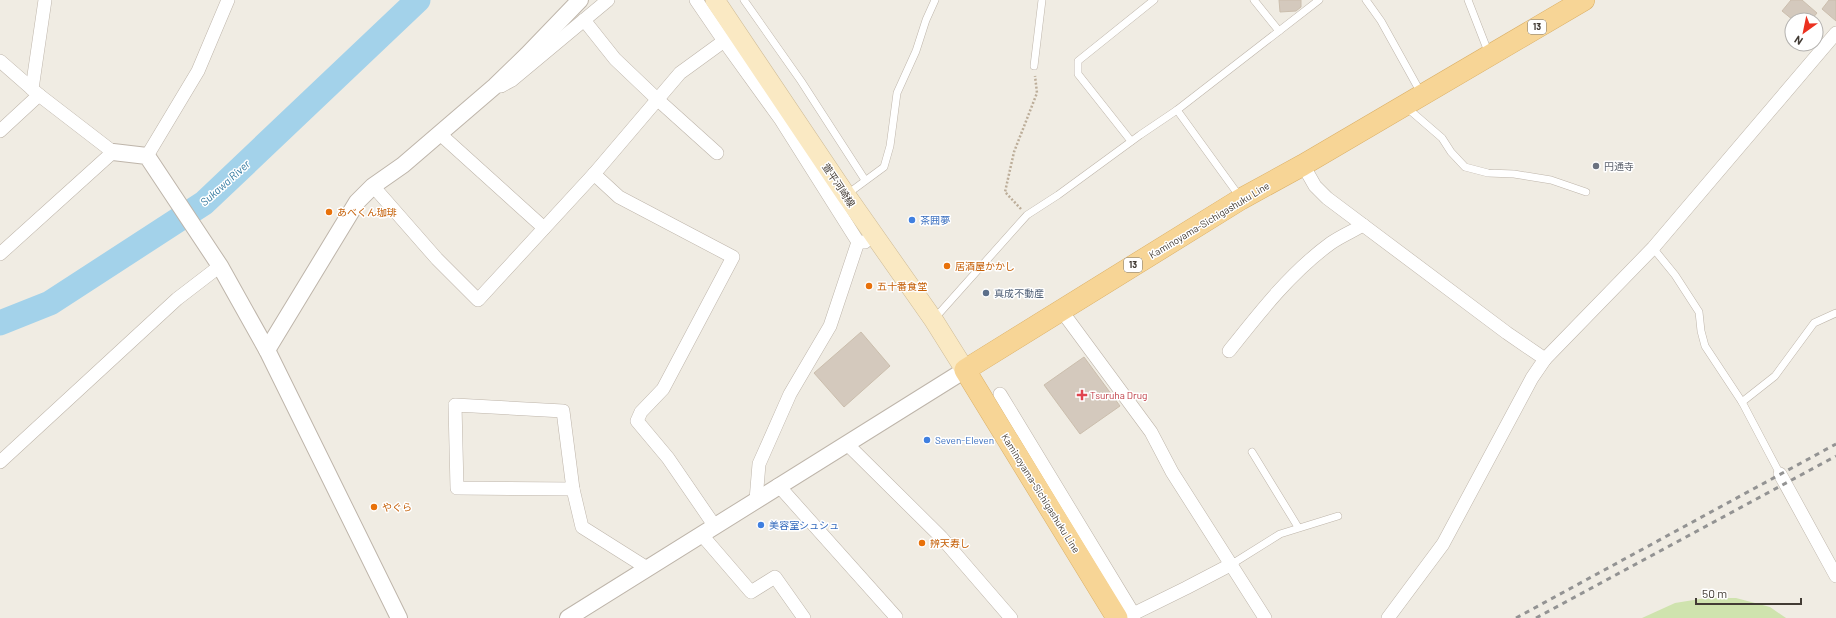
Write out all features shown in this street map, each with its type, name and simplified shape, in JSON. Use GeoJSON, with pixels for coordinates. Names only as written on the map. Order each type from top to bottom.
{"type":"FeatureCollection","features":[{"type":"Feature","properties":{"kind":"main road","name":"萱平河崎線"},"geometry":{"type":"LineString","coordinates":[[715,0],[880,244],[933,319],[965,370]]}},
{"type":"Feature","properties":{"kind":"main road","name":"Kaminoyama-Sichigashuku Line"},"geometry":{"type":"LineString","coordinates":[[1125,616],[1102,594],[965,370],[1241,199],[1303,165],[1584,0]]}},
{"type":"Feature","properties":{"kind":"street"},"geometry":{"type":"LineString","coordinates":[[0,131],[36,92],[45,0]]}},
{"type":"Feature","properties":{"kind":"street"},"geometry":{"type":"LineString","coordinates":[[148,156],[198,71],[228,0]]}},
{"type":"Feature","properties":{"kind":"street"},"geometry":{"type":"LineString","coordinates":[[267,350],[357,202],[373,186],[403,165],[485,94],[527,55],[580,0]]}},
{"type":"Feature","properties":{"kind":"street"},"geometry":{"type":"LineString","coordinates":[[485,94],[512,80],[608,0]]}},
{"type":"Feature","properties":{"kind":"street"},"geometry":{"type":"LineString","coordinates":[[696,0],[781,120],[858,242]]}},
{"type":"Feature","properties":{"kind":"street"},"geometry":{"type":"LineString","coordinates":[[584,20],[615,59],[656,99],[717,153]]}},
{"type":"Feature","properties":{"kind":"street"},"geometry":{"type":"LineString","coordinates":[[1388,618],[1443,544],[1532,378],[1545,359],[1653,248],[1836,33]]}},
{"type":"Feature","properties":{"kind":"street"},"geometry":{"type":"LineString","coordinates":[[373,186],[437,259],[478,300],[594,174],[656,99],[680,73],[724,41]]}},
{"type":"Feature","properties":{"kind":"street"},"geometry":{"type":"LineString","coordinates":[[0,61],[36,92],[114,152],[148,156]]}},
{"type":"Feature","properties":{"kind":"street"},"geometry":{"type":"LineString","coordinates":[[440,134],[544,228]]}},
{"type":"Feature","properties":{"kind":"street"},"geometry":{"type":"LineString","coordinates":[[0,254],[114,152]]}},
{"type":"Feature","properties":{"kind":"street"},"geometry":{"type":"LineString","coordinates":[[148,156],[220,266],[267,350],[399,618]]}},
{"type":"Feature","properties":{"kind":"street"},"geometry":{"type":"LineString","coordinates":[[1303,165],[1315,186],[1327,198],[1545,359]]}},
{"type":"Feature","properties":{"kind":"street"},"geometry":{"type":"LineString","coordinates":[[594,174],[619,196],[733,257],[662,389],[641,412],[636,421],[668,458],[708,530],[751,592],[775,577],[804,618]]}},
{"type":"Feature","properties":{"kind":"street"},"geometry":{"type":"LineString","coordinates":[[1229,351],[1255,318],[1310,260],[1332,242],[1363,225]]}},
{"type":"Feature","properties":{"kind":"street"},"geometry":{"type":"LineString","coordinates":[[858,242],[880,244]]}},
{"type":"Feature","properties":{"kind":"street"},"geometry":{"type":"LineString","coordinates":[[756,500],[760,464],[790,394],[830,326],[858,242]]}},
{"type":"Feature","properties":{"kind":"street"},"geometry":{"type":"LineString","coordinates":[[0,462],[177,299],[220,266]]}},
{"type":"Feature","properties":{"kind":"street"},"geometry":{"type":"LineString","coordinates":[[1061,310],[1151,432],[1172,472],[1232,564],[1264,618]]}},
{"type":"Feature","properties":{"kind":"street"},"geometry":{"type":"LineString","coordinates":[[568,618],[778,485],[847,444],[965,370]]}},
{"type":"Feature","properties":{"kind":"street"},"geometry":{"type":"LineString","coordinates":[[1000,394],[1125,616],[1186,588],[1232,564]]}},
{"type":"Feature","properties":{"kind":"street"},"geometry":{"type":"LineString","coordinates":[[573,489],[457,488],[455,405],[563,411],[573,489],[582,527],[647,568]]}},
{"type":"Feature","properties":{"kind":"street"},"geometry":{"type":"LineString","coordinates":[[847,444],[941,537],[1011,618]]}},
{"type":"Feature","properties":{"kind":"street"},"geometry":{"type":"LineString","coordinates":[[1780,474],[1836,576]]}},
{"type":"Feature","properties":{"kind":"street"},"geometry":{"type":"LineString","coordinates":[[778,485],[896,617],[895,618]]}},
{"type":"Feature","properties":{"kind":"lane"},"geometry":{"type":"LineString","coordinates":[[744,0],[801,81],[865,180]]}},
{"type":"Feature","properties":{"kind":"lane"},"geometry":{"type":"LineString","coordinates":[[846,194],[884,167],[890,146],[897,93],[916,51],[926,20],[936,0]]}},
{"type":"Feature","properties":{"kind":"lane"},"geometry":{"type":"LineString","coordinates":[[1034,66],[1042,0]]}},
{"type":"Feature","properties":{"kind":"lane"},"geometry":{"type":"LineString","coordinates":[[1131,141],[1078,74],[1078,61],[1154,0]]}},
{"type":"Feature","properties":{"kind":"lane"},"geometry":{"type":"LineString","coordinates":[[1254,0],[1279,31]]}},
{"type":"Feature","properties":{"kind":"lane"},"geometry":{"type":"LineString","coordinates":[[933,319],[1027,215],[1058,195],[1131,141],[1177,110],[1319,0]]}},
{"type":"Feature","properties":{"kind":"lane"},"geometry":{"type":"LineString","coordinates":[[1366,0],[1381,21],[1422,95]]}},
{"type":"Feature","properties":{"kind":"lane"},"geometry":{"type":"LineString","coordinates":[[1468,0],[1490,54]]}},
{"type":"Feature","properties":{"kind":"lane"},"geometry":{"type":"LineString","coordinates":[[1404,105],[1442,138],[1451,152],[1466,167],[1488,174],[1514,174],[1551,180],[1586,192]]}},
{"type":"Feature","properties":{"kind":"lane"},"geometry":{"type":"LineString","coordinates":[[1177,110],[1241,199]]}},
{"type":"Feature","properties":{"kind":"lane"},"geometry":{"type":"LineString","coordinates":[[1653,248],[1675,275],[1700,312],[1701,331],[1705,346],[1742,402],[1780,474]]}},
{"type":"Feature","properties":{"kind":"lane"},"geometry":{"type":"LineString","coordinates":[[1742,402],[1775,376],[1814,323],[1836,313]]}},
{"type":"Feature","properties":{"kind":"lane"},"geometry":{"type":"LineString","coordinates":[[1252,452],[1298,527]]}},
{"type":"Feature","properties":{"kind":"lane"},"geometry":{"type":"LineString","coordinates":[[1232,564],[1280,534],[1298,527],[1338,516]]}},
{"type":"Feature","properties":{"kind":"path"},"geometry":{"type":"LineString","coordinates":[[1027,215],[1005,192],[1014,152],[1037,94],[1034,66]]}},
{"type":"Feature","properties":{"kind":"green space"},"geometry":{"type":"Polygon","coordinates":[[[1706,598],[1736,598],[1770,607],[1786,618],[1642,618],[1675,603],[1706,598]]]}},
{"type":"Feature","properties":{"kind":"building"},"geometry":{"type":"Polygon","coordinates":[[[1279,0],[1301,0],[1301,7],[1296,11],[1280,12],[1279,0]]]}},
{"type":"Feature","properties":{"kind":"building"},"geometry":{"type":"Polygon","coordinates":[[[1791,0],[1802,0],[1816,12],[1784,13],[1782,11],[1791,0]]]}},
{"type":"Feature","properties":{"kind":"building"},"geometry":{"type":"Polygon","coordinates":[[[1829,0],[1836,0],[1836,21],[1822,9],[1829,0]]]}},
{"type":"Feature","properties":{"kind":"building"},"geometry":{"type":"Polygon","coordinates":[[[861,332],[890,366],[844,407],[814,373],[861,332]]]}},
{"type":"Feature","properties":{"kind":"building","name":"Tsuruha Drug"},"geometry":{"type":"Polygon","coordinates":[[[1084,357],[1120,406],[1080,434],[1044,385],[1084,357]]]}},
{"type":"Feature","properties":{"kind":"waterway","name":"Sukawa River"},"geometry":{"type":"LineString","coordinates":[[0,323],[50,303],[204,203],[418,0]]}},
{"type":"Feature","properties":{"kind":"railway"},"geometry":{"type":"LineString","coordinates":[[1516,618],[1836,444]]}},
{"type":"Feature","properties":{"kind":"railway"},"geometry":{"type":"LineString","coordinates":[[1536,618],[1836,456]]}},
{"type":"Feature","properties":{"kind":"place","name":"円通寺"},"geometry":{"type":"Point","coordinates":[1596,166]}},
{"type":"Feature","properties":{"kind":"place","name":"あべくん珈琲"},"geometry":{"type":"Point","coordinates":[329,212]}},
{"type":"Feature","properties":{"kind":"place","name":"茶囲夢"},"geometry":{"type":"Point","coordinates":[912,220]}},
{"type":"Feature","properties":{"kind":"place","name":"居酒屋かかし"},"geometry":{"type":"Point","coordinates":[947,266]}},
{"type":"Feature","properties":{"kind":"place","name":"五十番食堂"},"geometry":{"type":"Point","coordinates":[869,286]}},
{"type":"Feature","properties":{"kind":"place","name":"真成不動産"},"geometry":{"type":"Point","coordinates":[986,293]}},
{"type":"Feature","properties":{"kind":"place","name":"Tsuruha Drug"},"geometry":{"type":"Point","coordinates":[1082,395]}},
{"type":"Feature","properties":{"kind":"place","name":"Seven-Eleven"},"geometry":{"type":"Point","coordinates":[927,440]}},
{"type":"Feature","properties":{"kind":"place","name":"やぐら"},"geometry":{"type":"Point","coordinates":[374,507]}},
{"type":"Feature","properties":{"kind":"place","name":"美容室シュシュ"},"geometry":{"type":"Point","coordinates":[761,525]}},
{"type":"Feature","properties":{"kind":"place","name":"辨天寿し"},"geometry":{"type":"Point","coordinates":[922,543]}}]}
